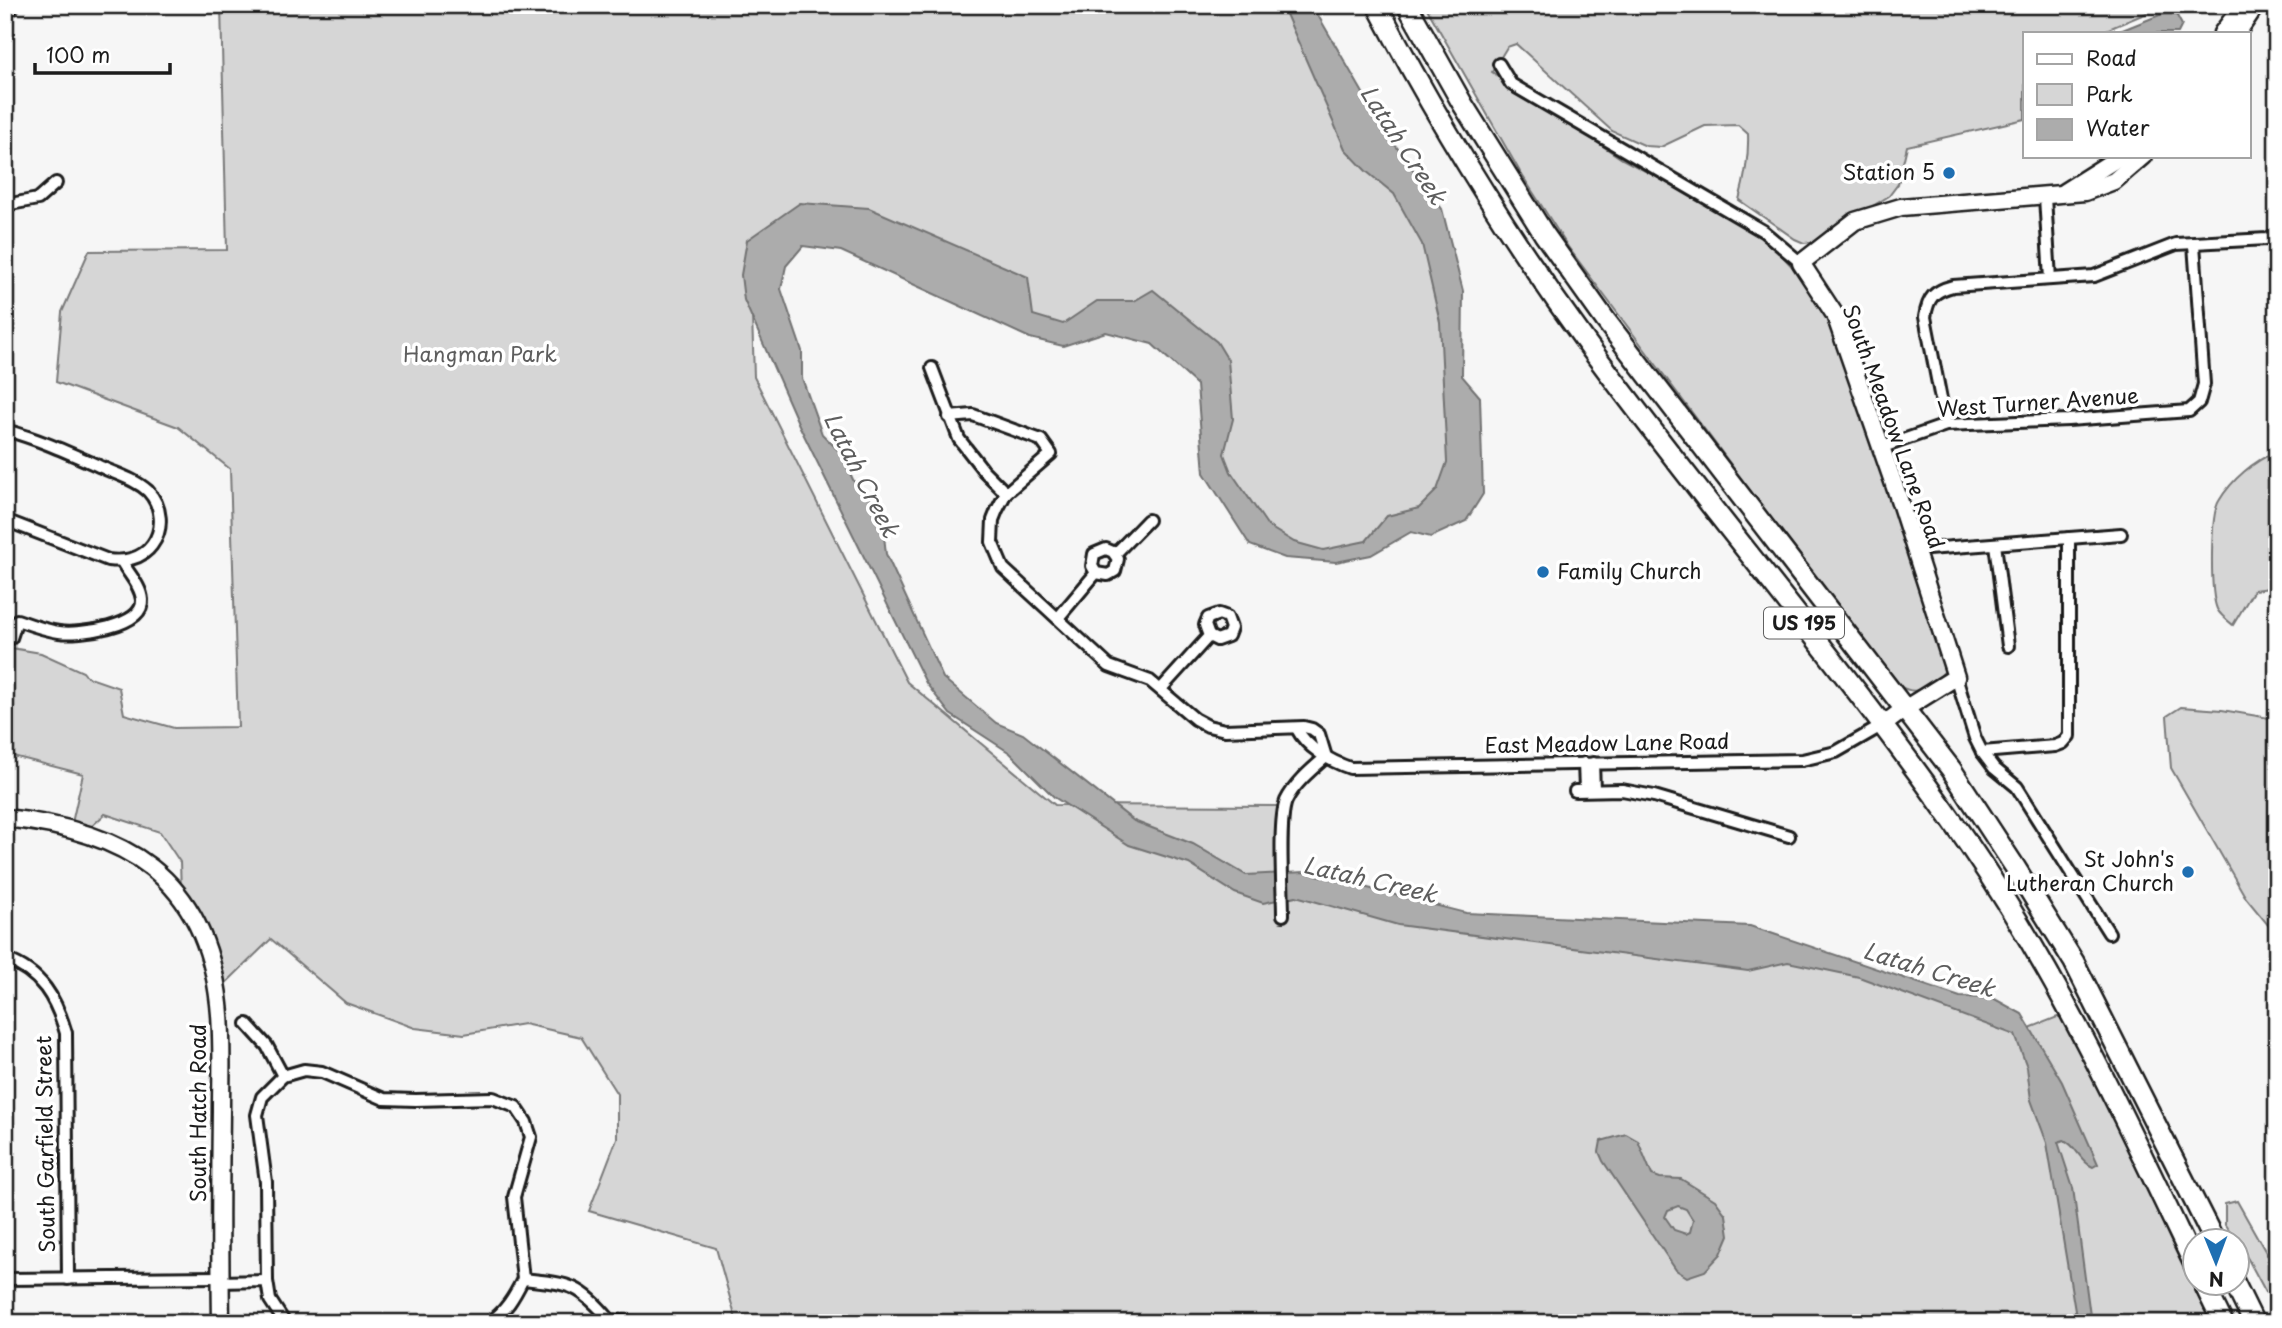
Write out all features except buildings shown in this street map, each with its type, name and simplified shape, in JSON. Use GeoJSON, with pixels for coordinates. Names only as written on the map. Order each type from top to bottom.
{"type":"FeatureCollection","features":[{"type":"Feature","properties":{"kind":"highway","name":"US 195"},"geometry":{"type":"LineString","coordinates":[[1377,5],[1420,88],[1479,187],[1588,345],[1883,725],[1970,845],[2018,920],[2104,1076],[2180,1235]]}},
{"type":"Feature","properties":{"kind":"highway","name":"US 195"},"geometry":{"type":"LineString","coordinates":[[1407,5],[1462,103],[1544,234],[1606,321],[1951,769],[2074,962],[2206,1226]]}},
{"type":"Feature","properties":{"kind":"highway"},"geometry":{"type":"LineString","coordinates":[[2210,1296],[2223,1323]]}},
{"type":"Feature","properties":{"kind":"highway"},"geometry":{"type":"LineString","coordinates":[[2240,1296],[2253,1323]]}},
{"type":"Feature","properties":{"kind":"street"},"geometry":{"type":"LineString","coordinates":[[5,16],[14,5]]}},
{"type":"Feature","properties":{"kind":"street"},"geometry":{"type":"LineString","coordinates":[[2223,32],[2243,5]]}},
{"type":"Feature","properties":{"kind":"street"},"geometry":{"type":"LineString","coordinates":[[2238,32],[2256,5]]}},
{"type":"Feature","properties":{"kind":"street","name":"South Meadow Lane Road"},"geometry":{"type":"LineString","coordinates":[[1499,64],[1511,84],[1763,231],[1801,263],[1835,316],[1915,550],[1975,738],[1994,768],[2017,787],[2109,933]]}},
{"type":"Feature","properties":{"kind":"street"},"geometry":{"type":"LineString","coordinates":[[2053,195],[2118,158]]}},
{"type":"Feature","properties":{"kind":"street"},"geometry":{"type":"LineString","coordinates":[[1801,263],[1855,221],[1901,207],[2085,192],[2114,181],[2141,158]]}},
{"type":"Feature","properties":{"kind":"street"},"geometry":{"type":"LineString","coordinates":[[5,205],[38,199],[56,183]]}},
{"type":"Feature","properties":{"kind":"street"},"geometry":{"type":"LineString","coordinates":[[2050,279],[2053,195]]}},
{"type":"Feature","properties":{"kind":"street"},"geometry":{"type":"LineString","coordinates":[[1946,425],[1925,317],[1927,302],[1937,290],[1953,286],[2094,276],[2176,244],[2267,239],[2277,234]]}},
{"type":"Feature","properties":{"kind":"street","name":"West Turner Avenue"},"geometry":{"type":"LineString","coordinates":[[1880,448],[1946,425],[2189,411],[2199,402],[2204,384],[2194,244]]}},
{"type":"Feature","properties":{"kind":"street"},"geometry":{"type":"LineString","coordinates":[[932,368],[959,439],[984,471],[1006,493]]}},
{"type":"Feature","properties":{"kind":"street"},"geometry":{"type":"LineString","coordinates":[[949,416],[974,415],[1041,440],[1051,453],[1006,493],[993,520],[992,542],[1003,568],[1109,666],[1150,681],[1195,719],[1216,729],[1308,727],[1319,734],[1326,757],[1304,777],[1286,802],[1282,838],[1283,915]]}},
{"type":"Feature","properties":{"kind":"street"},"geometry":{"type":"LineString","coordinates":[[5,430],[39,440],[140,485],[150,493],[159,512],[160,528],[149,550],[122,562],[108,560],[5,520]]}},
{"type":"Feature","properties":{"kind":"street"},"geometry":{"type":"LineString","coordinates":[[1115,554],[1148,520]]}},
{"type":"Feature","properties":{"kind":"street"},"geometry":{"type":"LineString","coordinates":[[1915,550],[2121,534]]}},
{"type":"Feature","properties":{"kind":"street"},"geometry":{"type":"LineString","coordinates":[[1982,752],[2055,746],[2066,740],[2070,729],[2069,538]]}},
{"type":"Feature","properties":{"kind":"street"},"geometry":{"type":"LineString","coordinates":[[1995,544],[2008,646]]}},
{"type":"Feature","properties":{"kind":"street"},"geometry":{"type":"LineString","coordinates":[[1106,549],[1115,554],[1118,563],[1115,571],[1108,575],[1096,573],[1092,566],[1094,554],[1106,549]]}},
{"type":"Feature","properties":{"kind":"street"},"geometry":{"type":"LineString","coordinates":[[11,638],[17,620],[42,628],[77,633],[134,618],[141,608],[142,600],[140,591],[122,562]]}},
{"type":"Feature","properties":{"kind":"street"},"geometry":{"type":"LineString","coordinates":[[1058,618],[1096,573]]}},
{"type":"Feature","properties":{"kind":"street"},"geometry":{"type":"LineString","coordinates":[[1161,690],[1209,636]]}},
{"type":"Feature","properties":{"kind":"street"},"geometry":{"type":"LineString","coordinates":[[1883,725],[1956,677]]}},
{"type":"Feature","properties":{"kind":"street","name":"East Meadow Lane Road"},"geometry":{"type":"LineString","coordinates":[[1326,757],[1350,768],[1802,760],[1836,752],[1883,725]]}},
{"type":"Feature","properties":{"kind":"street"},"geometry":{"type":"LineString","coordinates":[[1589,763],[1585,790],[1622,790],[1654,796],[1789,836]]}},
{"type":"Feature","properties":{"kind":"street","name":"South Hatch Road"},"geometry":{"type":"LineString","coordinates":[[5,818],[60,825],[93,835],[121,847],[148,864],[171,886],[188,908],[208,952],[219,1004],[221,1047],[221,1323]]}},
{"type":"Feature","properties":{"kind":"street","name":"South Garfield Street"},"geometry":{"type":"LineString","coordinates":[[5,959],[34,975],[58,1006],[66,1034],[68,1279]]}},
{"type":"Feature","properties":{"kind":"street"},"geometry":{"type":"LineString","coordinates":[[247,1024],[267,1046],[283,1076]]}},
{"type":"Feature","properties":{"kind":"street"},"geometry":{"type":"LineString","coordinates":[[285,1323],[270,1300],[267,1281],[266,1182],[257,1115],[262,1097],[283,1076],[304,1070],[322,1072],[384,1099],[493,1097],[516,1107],[526,1122],[531,1137],[514,1196],[523,1279],[514,1298],[501,1314],[489,1323]]}},
{"type":"Feature","properties":{"kind":"street"},"geometry":{"type":"LineString","coordinates":[[5,1279],[267,1281]]}},
{"type":"Feature","properties":{"kind":"street"},"geometry":{"type":"LineString","coordinates":[[523,1279],[572,1286],[586,1293],[610,1320],[639,1323]]}},
{"type":"Feature","properties":{"kind":"green space","name":"Hangman Park"},"geometry":{"type":"Polygon","coordinates":[[[221,5],[1296,5],[1405,184],[1447,294],[1451,499],[1367,549],[1330,556],[1289,551],[1213,462],[1218,411],[1164,323],[1064,335],[803,224],[752,315],[754,377],[907,682],[1055,805],[1279,806],[1277,882],[1395,910],[1791,953],[2022,1031],[2060,1016],[2180,1259],[2180,1296],[2198,1296],[2211,1323],[737,1323],[716,1248],[589,1211],[617,1138],[617,1094],[581,1037],[524,1024],[464,1034],[415,1028],[346,1003],[271,939],[223,986],[181,890],[180,862],[160,832],[105,814],[91,827],[72,823],[83,774],[5,754],[5,647],[41,653],[83,672],[87,677],[119,688],[124,714],[174,728],[238,727],[230,469],[178,427],[56,382],[62,312],[89,251],[227,250],[221,5]]]}},
{"type":"Feature","properties":{"kind":"green space"},"geometry":{"type":"Polygon","coordinates":[[[1425,5],[2166,5],[2101,32],[2023,32],[2023,119],[1907,146],[1898,184],[1889,196],[1814,242],[1804,243],[1739,200],[1746,167],[1748,134],[1738,125],[1705,126],[1661,147],[1646,146],[1612,131],[1516,44],[1507,47],[1492,72],[1622,159],[1738,220],[1773,246],[1798,273],[1836,330],[1945,661],[1946,670],[1930,685],[1919,690],[1913,691],[1900,686],[1568,247],[1520,172],[1425,5]]]}},
{"type":"Feature","properties":{"kind":"green space"},"geometry":{"type":"Polygon","coordinates":[[[2277,451],[2277,587],[2254,590],[2233,625],[2218,611],[2213,587],[2212,554],[2216,509],[2224,493],[2237,478],[2252,465],[2277,451]]]}},
{"type":"Feature","properties":{"kind":"green space"},"geometry":{"type":"Polygon","coordinates":[[[2181,707],[2222,710],[2269,718],[2277,712],[2277,936],[2246,898],[2171,768],[2167,716],[2181,707]]]}},
{"type":"Feature","properties":{"kind":"green space"},"geometry":{"type":"Polygon","coordinates":[[[2237,1201],[2277,1272],[2277,1313],[2250,1263],[2250,1226],[2226,1226],[2225,1204],[2237,1201]]]}},
{"type":"Feature","properties":{"kind":"water"},"geometry":{"type":"Polygon","coordinates":[[[1282,5],[1312,5],[1385,131],[1442,209],[1463,291],[1462,376],[1480,397],[1483,494],[1466,521],[1431,537],[1411,532],[1371,555],[1336,562],[1285,558],[1250,545],[1204,473],[1197,385],[1152,344],[1106,332],[1063,346],[1030,338],[841,251],[803,246],[786,266],[781,289],[802,351],[802,378],[822,434],[840,452],[857,488],[881,508],[886,554],[943,678],[996,723],[1023,734],[1134,821],[1193,844],[1246,875],[1305,872],[1466,913],[1750,926],[1960,997],[1993,998],[2022,1014],[2062,1082],[2098,1164],[2093,1167],[2089,1165],[2064,1140],[2058,1142],[2073,1188],[2091,1323],[2077,1323],[2047,1143],[2031,1100],[2027,1067],[2015,1035],[1859,977],[1788,962],[1748,971],[1398,925],[1296,896],[1263,903],[1235,893],[1189,864],[1129,845],[1054,797],[1010,753],[950,714],[926,683],[799,425],[744,300],[741,275],[747,240],[800,203],[869,208],[1028,277],[1033,315],[1063,324],[1097,301],[1134,301],[1153,290],[1217,342],[1228,360],[1233,419],[1224,454],[1231,472],[1268,526],[1294,542],[1323,550],[1366,541],[1387,516],[1419,508],[1437,490],[1447,462],[1440,322],[1422,244],[1394,194],[1345,149],[1282,5]]]}},
{"type":"Feature","properties":{"kind":"water"},"geometry":{"type":"Polygon","coordinates":[[[2167,12],[2176,14],[2182,25],[2178,32],[2117,32],[2167,12]]]}},
{"type":"Feature","properties":{"kind":"water"},"geometry":{"type":"Polygon","coordinates":[[[1626,1134],[1638,1141],[1652,1175],[1681,1179],[1715,1200],[1726,1215],[1729,1235],[1721,1254],[1705,1271],[1687,1277],[1676,1270],[1603,1161],[1599,1152],[1601,1141],[1626,1134]],[[1678,1206],[1668,1210],[1665,1217],[1674,1230],[1686,1234],[1690,1232],[1693,1220],[1686,1209],[1678,1206]]]}},
{"type":"Feature","properties":{"kind":"place","name":"Station 5"},"geometry":{"type":"Point","coordinates":[1949,173]}},
{"type":"Feature","properties":{"kind":"place","name":"Family Church"},"geometry":{"type":"Point","coordinates":[1543,572]}},
{"type":"Feature","properties":{"kind":"place","name":"St John's Lutheran Church"},"geometry":{"type":"Point","coordinates":[2188,872]}},
{"type":"Feature","properties":{"kind":"water label","name":"Latah Creek"},"geometry":{"type":"Point","coordinates":[1403,145]}},
{"type":"Feature","properties":{"kind":"water label","name":"Latah Creek"},"geometry":{"type":"Point","coordinates":[861,475]}},
{"type":"Feature","properties":{"kind":"water label","name":"Latah Creek"},"geometry":{"type":"Point","coordinates":[1370,880]}},
{"type":"Feature","properties":{"kind":"water label","name":"Latah Creek"},"geometry":{"type":"Point","coordinates":[1929,970]}}]}
